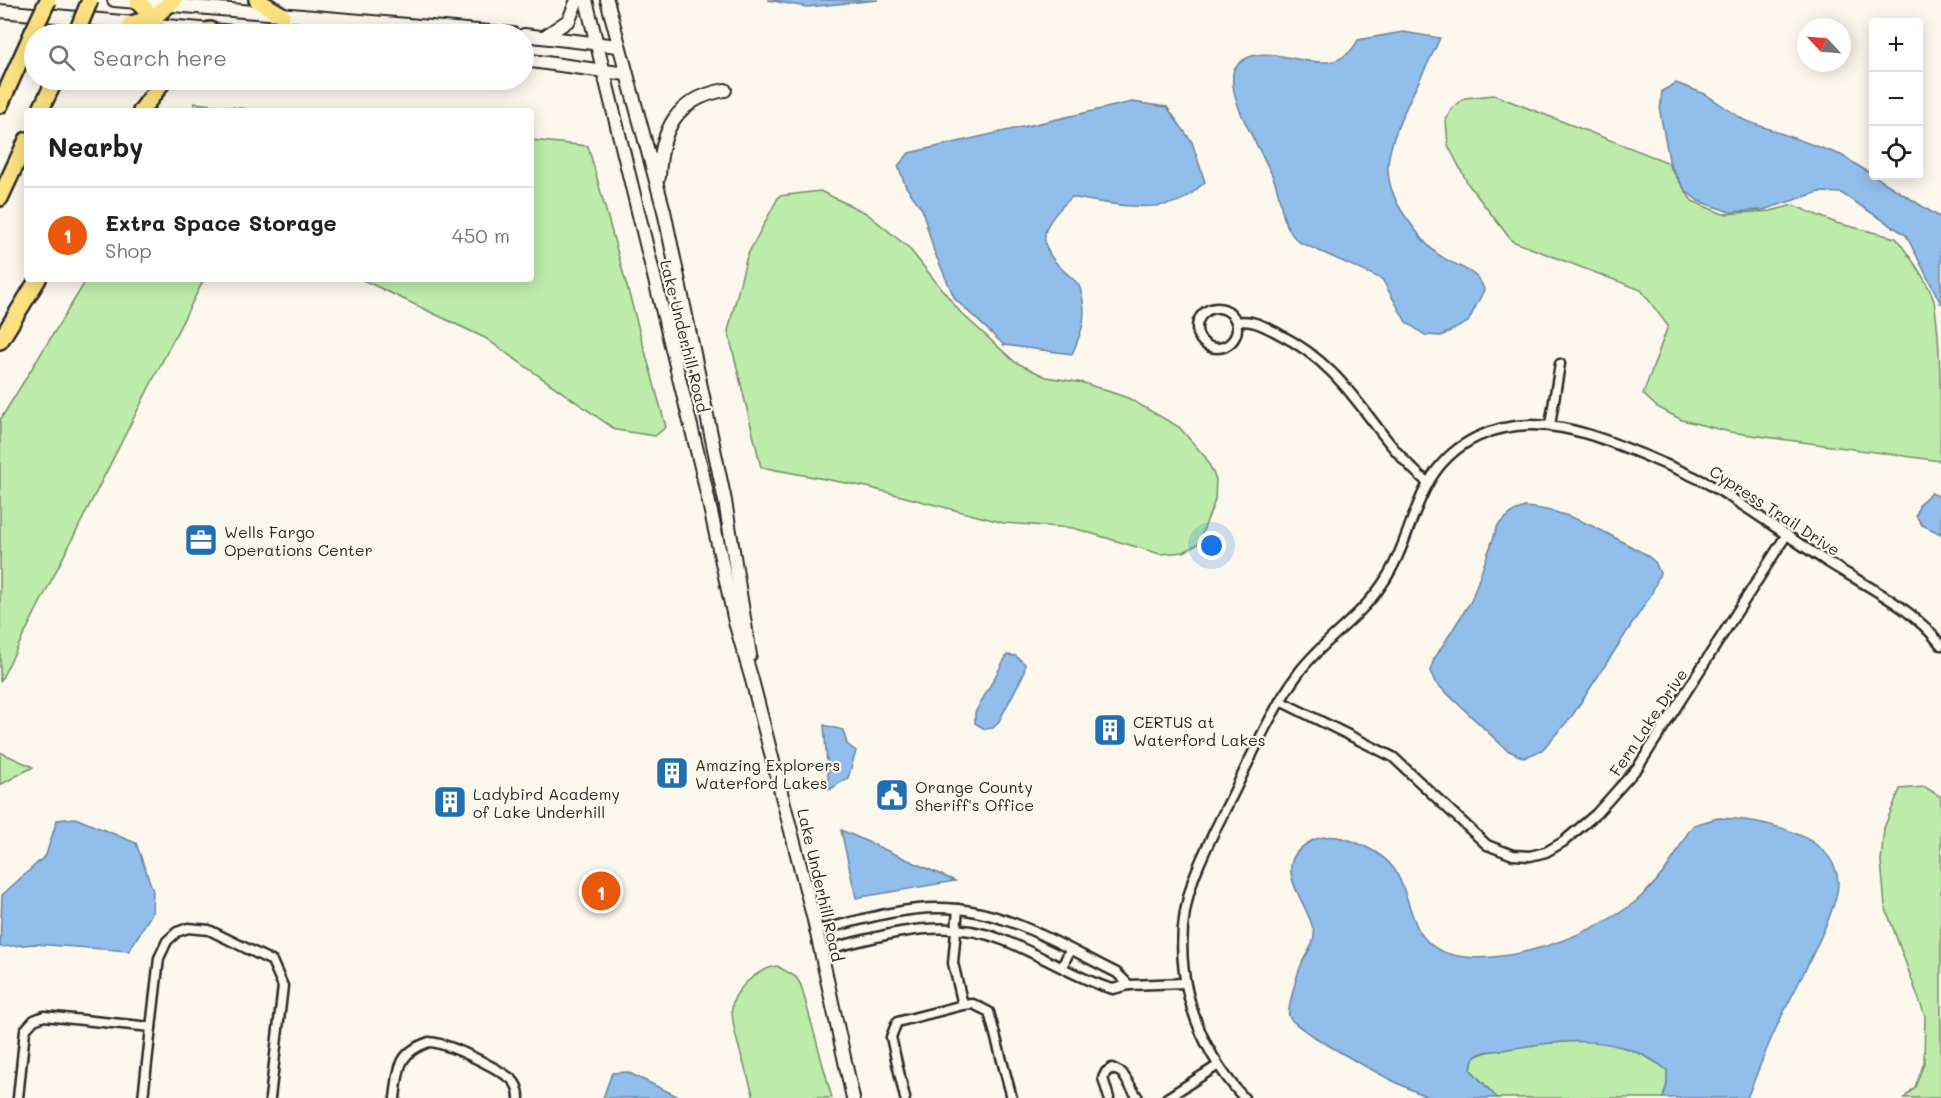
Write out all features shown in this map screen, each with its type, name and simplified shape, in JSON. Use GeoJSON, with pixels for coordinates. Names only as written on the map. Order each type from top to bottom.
{"type":"FeatureCollection","features":[{"type":"Feature","properties":{"kind":"highway"},"geometry":{"type":"LineString","coordinates":[[37,24],[48,0]]}},
{"type":"Feature","properties":{"kind":"highway"},"geometry":{"type":"LineString","coordinates":[[80,24],[90,0]]}},
{"type":"Feature","properties":{"kind":"highway"},"geometry":{"type":"LineString","coordinates":[[257,0],[282,15]]}},
{"type":"Feature","properties":{"kind":"highway"},"geometry":{"type":"LineString","coordinates":[[138,2],[155,24]]}},
{"type":"Feature","properties":{"kind":"highway"},"geometry":{"type":"LineString","coordinates":[[158,24],[172,3]]}},
{"type":"Feature","properties":{"kind":"highway"},"geometry":{"type":"LineString","coordinates":[[0,105],[24,52]]}},
{"type":"Feature","properties":{"kind":"highway"},"geometry":{"type":"LineString","coordinates":[[41,108],[50,90]]}},
{"type":"Feature","properties":{"kind":"highway"},"geometry":{"type":"LineString","coordinates":[[144,107],[152,90]]}},
{"type":"Feature","properties":{"kind":"highway"},"geometry":{"type":"LineString","coordinates":[[144,107],[157,90]]}},
{"type":"Feature","properties":{"kind":"highway"},"geometry":{"type":"LineString","coordinates":[[0,198],[24,146]]}},
{"type":"Feature","properties":{"kind":"highway"},"geometry":{"type":"LineString","coordinates":[[0,341],[36,282]]}},
{"type":"Feature","properties":{"kind":"street"},"geometry":{"type":"LineString","coordinates":[[114,0],[172,3],[391,24]]}},
{"type":"Feature","properties":{"kind":"street"},"geometry":{"type":"LineString","coordinates":[[544,37],[569,21],[577,0]]}},
{"type":"Feature","properties":{"kind":"street","name":"Lake Underhill Road"},"geometry":{"type":"LineString","coordinates":[[586,0],[702,471],[735,622],[816,931],[853,1098]]}},
{"type":"Feature","properties":{"kind":"street","name":"Lake Underhill Road"},"geometry":{"type":"LineString","coordinates":[[607,0],[659,190],[725,501],[749,639],[752,680]]}},
{"type":"Feature","properties":{"kind":"street"},"geometry":{"type":"LineString","coordinates":[[0,11],[131,24]]}},
{"type":"Feature","properties":{"kind":"street"},"geometry":{"type":"LineString","coordinates":[[534,36],[618,46]]}},
{"type":"Feature","properties":{"kind":"street"},"geometry":{"type":"LineString","coordinates":[[534,61],[626,74]]}},
{"type":"Feature","properties":{"kind":"street"},"geometry":{"type":"LineString","coordinates":[[659,190],[660,152],[669,126],[680,111],[695,99],[725,90]]}},
{"type":"Feature","properties":{"kind":"street"},"geometry":{"type":"LineString","coordinates":[[1212,308],[1228,311],[1236,322],[1234,337],[1222,347],[1210,347],[1198,335],[1199,319],[1212,308]]}},
{"type":"Feature","properties":{"kind":"street"},"geometry":{"type":"LineString","coordinates":[[1236,322],[1260,324],[1293,341],[1325,364],[1356,397],[1400,457],[1427,482]]}},
{"type":"Feature","properties":{"kind":"street"},"geometry":{"type":"LineString","coordinates":[[1551,425],[1560,364]]}},
{"type":"Feature","properties":{"kind":"street","name":"Cypress Trail Drive"},"geometry":{"type":"LineString","coordinates":[[1244,1098],[1217,1066],[1199,1030],[1185,983],[1183,938],[1193,881],[1280,701],[1312,657],[1364,608],[1383,582],[1398,558],[1427,482],[1453,453],[1476,438],[1510,426],[1551,425],[1598,437],[1690,475],[1900,606],[1924,625],[1941,645]]}},
{"type":"Feature","properties":{"kind":"street","name":"Fern Lake Drive"},"geometry":{"type":"LineString","coordinates":[[1280,701],[1393,757],[1491,847],[1518,855],[1546,852],[1563,842],[1596,814],[1638,767],[1787,534]]}},
{"type":"Feature","properties":{"kind":"street"},"geometry":{"type":"LineString","coordinates":[[958,909],[953,963],[963,1005]]}},
{"type":"Feature","properties":{"kind":"street"},"geometry":{"type":"LineString","coordinates":[[816,931],[909,910],[958,909],[1010,921],[1119,974],[1129,985]]}},
{"type":"Feature","properties":{"kind":"street"},"geometry":{"type":"LineString","coordinates":[[820,951],[905,931],[934,927],[998,938],[1111,988],[1185,983]]}},
{"type":"Feature","properties":{"kind":"street"},"geometry":{"type":"LineString","coordinates":[[143,1098],[159,958],[167,941],[177,932],[188,928],[209,930],[272,961],[283,986],[270,1098]]}},
{"type":"Feature","properties":{"kind":"street"},"geometry":{"type":"LineString","coordinates":[[1062,967],[1070,950]]}},
{"type":"Feature","properties":{"kind":"street"},"geometry":{"type":"LineString","coordinates":[[905,1098],[891,1037],[897,1022],[973,1004],[989,1011],[1012,1098]]}},
{"type":"Feature","properties":{"kind":"street"},"geometry":{"type":"LineString","coordinates":[[18,1098],[26,1030],[34,1020],[44,1016],[151,1027]]}},
{"type":"Feature","properties":{"kind":"street"},"geometry":{"type":"LineString","coordinates":[[395,1098],[399,1066],[406,1054],[429,1042],[451,1048],[511,1079],[519,1089],[519,1098]]}},
{"type":"Feature","properties":{"kind":"street"},"geometry":{"type":"LineString","coordinates":[[1167,1098],[1217,1066]]}},
{"type":"Feature","properties":{"kind":"street"},"geometry":{"type":"LineString","coordinates":[[1109,1098],[1103,1078],[1112,1068],[1122,1073],[1138,1098]]}},
{"type":"Feature","properties":{"kind":"green space"},"geometry":{"type":"Polygon","coordinates":[[[1494,95],[1667,162],[1692,201],[1723,214],[1771,211],[1793,205],[1836,223],[1896,238],[1923,276],[1934,301],[1939,358],[1940,461],[1730,432],[1682,420],[1657,407],[1643,394],[1668,326],[1641,290],[1512,241],[1468,184],[1448,145],[1446,120],[1452,108],[1465,98],[1494,95]]]}},
{"type":"Feature","properties":{"kind":"green space"},"geometry":{"type":"Polygon","coordinates":[[[195,103],[239,108],[192,108],[195,103]]]}},
{"type":"Feature","properties":{"kind":"green space"},"geometry":{"type":"Polygon","coordinates":[[[534,140],[588,146],[666,427],[655,436],[616,430],[485,338],[367,282],[534,282],[534,140]]]}},
{"type":"Feature","properties":{"kind":"green space"},"geometry":{"type":"Polygon","coordinates":[[[820,191],[866,213],[908,247],[961,313],[1015,362],[1046,377],[1084,383],[1128,398],[1179,427],[1206,458],[1216,479],[1215,500],[1198,544],[1184,552],[1160,554],[1073,528],[1004,523],[867,487],[761,467],[728,331],[747,256],[779,196],[820,191]]]}},
{"type":"Feature","properties":{"kind":"green space"},"geometry":{"type":"Polygon","coordinates":[[[85,282],[202,282],[0,682],[0,420],[85,282]]]}},
{"type":"Feature","properties":{"kind":"green space"},"geometry":{"type":"Polygon","coordinates":[[[0,752],[33,767],[0,785],[0,752]]]}},
{"type":"Feature","properties":{"kind":"green space"},"geometry":{"type":"Polygon","coordinates":[[[1925,787],[1941,797],[1941,1098],[1904,1098],[1915,1087],[1924,1063],[1925,1016],[1885,906],[1881,861],[1884,828],[1900,789],[1925,787]]]}},
{"type":"Feature","properties":{"kind":"green space"},"geometry":{"type":"Polygon","coordinates":[[[777,966],[796,977],[801,985],[832,1098],[754,1098],[735,1033],[733,1004],[740,989],[747,982],[754,976],[777,966]]]}},
{"type":"Feature","properties":{"kind":"green space"},"geometry":{"type":"Polygon","coordinates":[[[1587,1040],[1629,1049],[1667,1070],[1667,1084],[1663,1098],[1497,1098],[1471,1070],[1473,1059],[1481,1054],[1527,1045],[1587,1040]]]}},
{"type":"Feature","properties":{"kind":"water"},"geometry":{"type":"Polygon","coordinates":[[[767,0],[878,0],[807,7],[767,0]]]}},
{"type":"Feature","properties":{"kind":"water"},"geometry":{"type":"Polygon","coordinates":[[[1403,32],[1440,38],[1395,135],[1388,165],[1391,189],[1406,218],[1425,242],[1442,257],[1478,278],[1484,290],[1468,322],[1441,336],[1425,335],[1406,322],[1382,279],[1299,242],[1288,229],[1275,182],[1240,111],[1233,82],[1234,69],[1247,58],[1262,54],[1314,62],[1331,61],[1346,55],[1358,40],[1403,32]]]}},
{"type":"Feature","properties":{"kind":"water"},"geometry":{"type":"Polygon","coordinates":[[[1676,83],[1705,94],[1744,120],[1841,155],[1869,173],[1869,180],[1881,180],[1941,218],[1941,304],[1906,235],[1841,193],[1819,192],[1763,210],[1730,212],[1698,201],[1685,190],[1670,165],[1660,112],[1662,91],[1676,83]]]}},
{"type":"Feature","properties":{"kind":"water"},"geometry":{"type":"Polygon","coordinates":[[[1132,102],[1167,107],[1192,142],[1205,182],[1187,197],[1161,205],[1130,206],[1072,197],[1048,224],[1045,242],[1054,261],[1079,286],[1084,306],[1083,322],[1072,354],[1004,345],[955,299],[934,251],[922,209],[906,187],[898,166],[909,153],[1132,102]]]}},
{"type":"Feature","properties":{"kind":"water"},"geometry":{"type":"Polygon","coordinates":[[[1931,493],[1941,497],[1941,534],[1922,525],[1916,516],[1920,503],[1931,493]]]}},
{"type":"Feature","properties":{"kind":"water"},"geometry":{"type":"Polygon","coordinates":[[[1525,507],[1557,513],[1602,531],[1645,554],[1655,562],[1660,573],[1651,595],[1572,716],[1542,750],[1524,758],[1507,750],[1435,682],[1430,671],[1434,659],[1471,601],[1498,525],[1514,511],[1525,507]]]}},
{"type":"Feature","properties":{"kind":"water"},"geometry":{"type":"Polygon","coordinates":[[[1007,655],[1016,656],[1025,664],[1024,673],[998,723],[993,728],[985,729],[975,723],[975,713],[1007,655]]]}},
{"type":"Feature","properties":{"kind":"water"},"geometry":{"type":"Polygon","coordinates":[[[824,725],[843,730],[847,744],[856,751],[848,778],[829,790],[824,725]]]}},
{"type":"Feature","properties":{"kind":"water"},"geometry":{"type":"Polygon","coordinates":[[[75,818],[136,843],[153,891],[152,913],[129,951],[35,944],[0,947],[2,895],[46,855],[57,820],[75,818]]]}},
{"type":"Feature","properties":{"kind":"water"},"geometry":{"type":"Polygon","coordinates":[[[1718,818],[1753,821],[1792,832],[1809,840],[1823,851],[1834,865],[1838,882],[1831,913],[1823,932],[1773,1035],[1747,1098],[1663,1098],[1667,1084],[1667,1070],[1649,1058],[1630,1049],[1610,1044],[1570,1042],[1489,1051],[1473,1059],[1471,1070],[1497,1098],[1432,1098],[1355,1061],[1310,1034],[1289,1016],[1291,998],[1298,974],[1314,937],[1311,922],[1294,886],[1291,874],[1292,863],[1297,853],[1313,840],[1330,836],[1341,838],[1377,853],[1398,875],[1416,924],[1426,940],[1449,954],[1475,958],[1503,956],[1564,940],[1617,915],[1641,897],[1656,881],[1694,825],[1718,818]]]}},
{"type":"Feature","properties":{"kind":"water"},"geometry":{"type":"Polygon","coordinates":[[[841,830],[955,881],[856,898],[841,830]]]}},
{"type":"Feature","properties":{"kind":"water"},"geometry":{"type":"Polygon","coordinates":[[[627,1072],[681,1098],[603,1098],[612,1073],[627,1072]]]}},
{"type":"Feature","properties":{"kind":"place","name":"Wells Fargo Operations Center"},"geometry":{"type":"Point","coordinates":[201,540]}},
{"type":"Feature","properties":{"kind":"place","name":"CERTUS at Waterford Lakes"},"geometry":{"type":"Point","coordinates":[1110,730]}},
{"type":"Feature","properties":{"kind":"place","name":"Amazing Explorers Waterford Lakes"},"geometry":{"type":"Point","coordinates":[672,773]}},
{"type":"Feature","properties":{"kind":"place","name":"Orange County Sheriff's Office"},"geometry":{"type":"Point","coordinates":[892,795]}},
{"type":"Feature","properties":{"kind":"place","name":"Ladybird Academy of Lake Underhill"},"geometry":{"type":"Point","coordinates":[450,802]}},
{"type":"Feature","properties":{"kind":"place","name":"Extra Space Storage"},"geometry":{"type":"Point","coordinates":[601,891]}}]}
